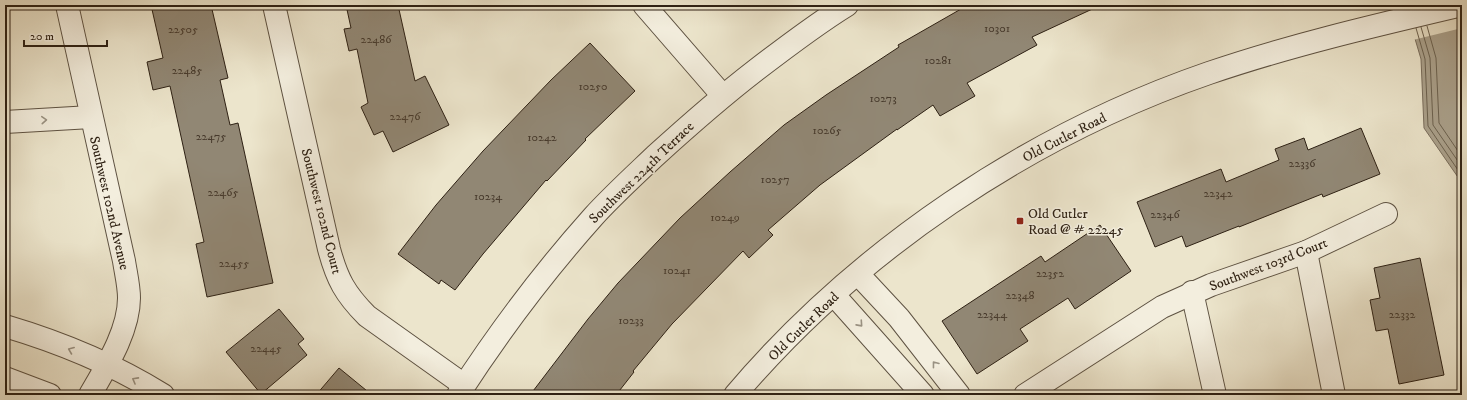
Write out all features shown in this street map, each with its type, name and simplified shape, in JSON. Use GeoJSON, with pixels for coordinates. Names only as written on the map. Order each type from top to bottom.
{"type":"FeatureCollection","features":[{"type":"Feature","properties":{"kind":"street","name":"Southwest 102nd Avenue"},"geometry":{"type":"LineString","coordinates":[[66,5],[126,275],[129,299],[126,320],[121,334],[107,365],[90,395]]}},
{"type":"Feature","properties":{"kind":"street","name":"Southwest 102nd Court"},"geometry":{"type":"LineString","coordinates":[[274,5],[329,249],[334,266],[345,291],[367,316],[461,390]]}},
{"type":"Feature","properties":{"kind":"street"},"geometry":{"type":"LineString","coordinates":[[644,5],[723,96]]}},
{"type":"Feature","properties":{"kind":"street","name":"Southwest 224th Terrace"},"geometry":{"type":"LineString","coordinates":[[461,390],[527,297],[593,217],[618,191],[723,96],[781,51],[847,5]]}},
{"type":"Feature","properties":{"kind":"street","name":"Old Cutler Road"},"geometry":{"type":"LineString","coordinates":[[736,395],[779,347],[858,274],[926,221],[968,192],[1012,164],[1062,137],[1157,93],[1208,74],[1272,53],[1462,5]]}},
{"type":"Feature","properties":{"kind":"street"},"geometry":{"type":"LineString","coordinates":[[5,122],[91,117]]}},
{"type":"Feature","properties":{"kind":"street","name":"Southwest 103rd Court"},"geometry":{"type":"LineString","coordinates":[[1025,395],[1152,313],[1192,292],[1306,252],[1386,214]]}},
{"type":"Feature","properties":{"kind":"street"},"geometry":{"type":"LineString","coordinates":[[1306,252],[1334,395]]}},
{"type":"Feature","properties":{"kind":"street"},"geometry":{"type":"LineString","coordinates":[[858,274],[899,318],[959,395]]}},
{"type":"Feature","properties":{"kind":"street","name":"Southwest 103rd Court"},"geometry":{"type":"LineString","coordinates":[[1192,292],[1215,395]]}},
{"type":"Feature","properties":{"kind":"street"},"geometry":{"type":"LineString","coordinates":[[834,295],[923,395]]}},
{"type":"Feature","properties":{"kind":"street"},"geometry":{"type":"LineString","coordinates":[[5,326],[51,342],[107,365],[163,395]]}},
{"type":"Feature","properties":{"kind":"street"},"geometry":{"type":"LineString","coordinates":[[5,378],[50,395]]}},
{"type":"Feature","properties":{"kind":"water"},"geometry":{"type":"Polygon","coordinates":[[[1405,5],[1462,5],[1462,183],[1424,128],[1421,59],[1405,5]]]}},
{"type":"Feature","properties":{"kind":"pier"},"geometry":{"type":"Polygon","coordinates":[[[1403,5],[1462,5],[1462,28],[1413,40],[1403,5]]]}},
{"type":"Feature","properties":{"kind":"building"},"geometry":{"type":"Polygon","coordinates":[[[151,5],[211,5],[228,78],[220,80],[230,125],[238,123],[273,283],[207,297],[196,244],[204,242],[170,86],[153,90],[147,62],[163,58],[151,5]]]}},
{"type":"Feature","properties":{"kind":"building"},"geometry":{"type":"Polygon","coordinates":[[[346,5],[398,5],[415,81],[425,76],[449,125],[393,152],[383,131],[374,135],[361,107],[368,103],[357,49],[349,51],[344,29],[351,28],[346,5]]]}},
{"type":"Feature","properties":{"kind":"building"},"geometry":{"type":"Polygon","coordinates":[[[968,5],[1101,5],[1032,37],[1037,45],[967,83],[975,96],[940,116],[933,105],[897,129],[820,185],[768,230],[773,235],[749,258],[743,251],[672,324],[633,371],[634,372],[616,395],[530,395],[588,319],[618,283],[680,218],[730,172],[784,125],[826,95],[899,47],[898,45],[968,5]]]}},
{"type":"Feature","properties":{"kind":"building"},"geometry":{"type":"Polygon","coordinates":[[[590,43],[635,91],[585,139],[586,140],[547,181],[546,180],[483,254],[455,290],[441,280],[439,284],[398,254],[436,205],[483,151],[551,80],[590,43]]]}},
{"type":"Feature","properties":{"kind":"building"},"geometry":{"type":"Polygon","coordinates":[[[1361,128],[1380,174],[1323,197],[1322,194],[1186,247],[1182,236],[1155,247],[1137,202],[1221,169],[1226,182],[1279,160],[1275,149],[1304,138],[1308,150],[1361,128]]]}},
{"type":"Feature","properties":{"kind":"building"},"geometry":{"type":"Polygon","coordinates":[[[1100,225],[1131,271],[1075,309],[1068,298],[1020,329],[1028,341],[977,374],[942,321],[1041,256],[1045,262],[1100,225]]]}},
{"type":"Feature","properties":{"kind":"building"},"geometry":{"type":"Polygon","coordinates":[[[1420,258],[1444,375],[1399,384],[1388,329],[1376,331],[1370,300],[1380,298],[1374,268],[1420,258]]]}},
{"type":"Feature","properties":{"kind":"building"},"geometry":{"type":"Polygon","coordinates":[[[279,309],[304,339],[298,344],[307,355],[261,394],[226,352],[279,309]]]}},
{"type":"Feature","properties":{"kind":"building"},"geometry":{"type":"Polygon","coordinates":[[[339,368],[372,395],[316,395],[339,368]]]}},
{"type":"Feature","properties":{"kind":"place","name":"Old Cutler Road @ # 22245"},"geometry":{"type":"Point","coordinates":[1020,221]}}]}
